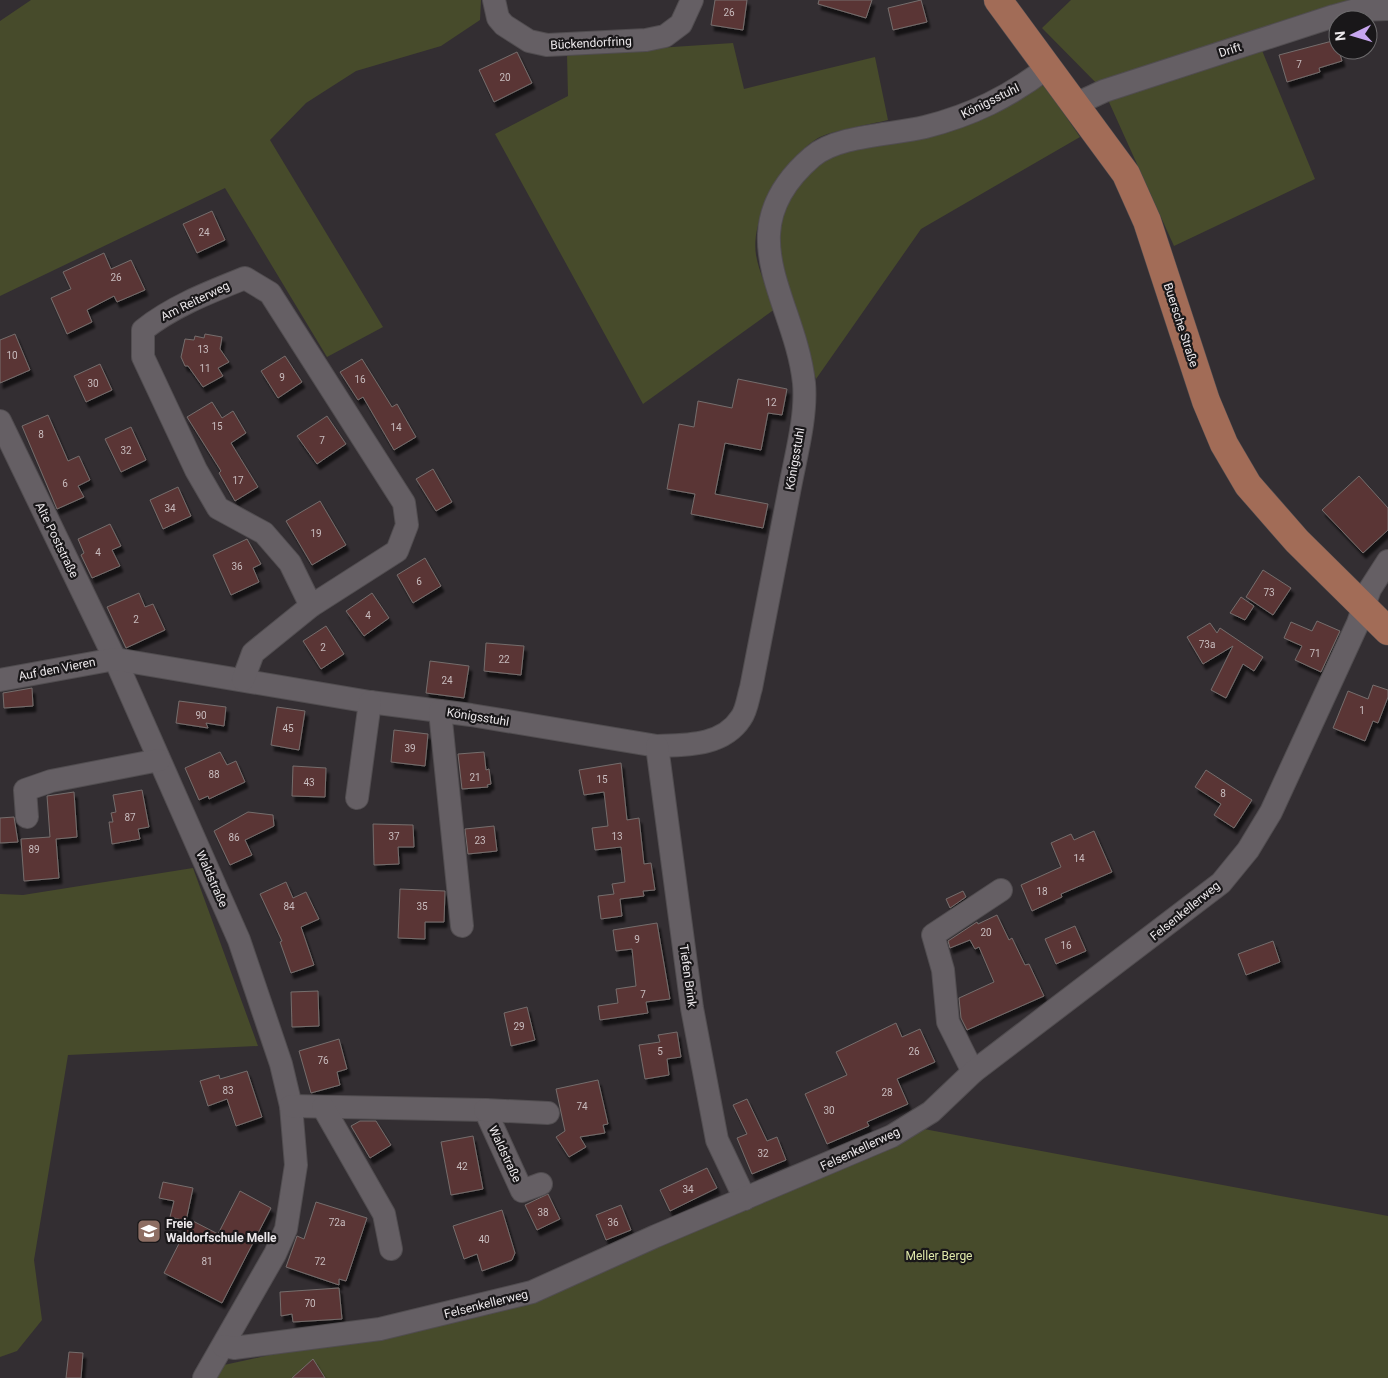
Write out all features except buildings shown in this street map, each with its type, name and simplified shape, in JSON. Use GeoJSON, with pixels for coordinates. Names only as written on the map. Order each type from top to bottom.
{"type":"FeatureCollection","features":[{"type":"Feature","properties":{"kind":"main road","name":"Buersche Straße"},"geometry":{"type":"LineString","coordinates":[[998,0],[1126,174],[1147,221],[1206,401],[1224,444],[1248,485],[1268,510],[1388,631]]}},
{"type":"Feature","properties":{"kind":"street","name":"Bückendorfring"},"geometry":{"type":"LineString","coordinates":[[494,0],[498,18],[504,25],[529,41],[547,45],[646,40],[665,36],[681,24],[692,0]]}},
{"type":"Feature","properties":{"kind":"street","name":"Drift"},"geometry":{"type":"LineString","coordinates":[[1076,104],[1104,90],[1334,16],[1356,10],[1388,9]]}},
{"type":"Feature","properties":{"kind":"street","name":"Königsstuhl"},"geometry":{"type":"LineString","coordinates":[[115,659],[370,702],[440,711],[657,746],[687,746],[721,738],[742,717],[751,688],[800,433],[804,385],[797,342],[774,284],[768,251],[772,219],[777,200],[789,180],[813,156],[839,144],[923,127],[968,115],[1009,95],[1048,67]]}},
{"type":"Feature","properties":{"kind":"street","name":"Am Reiterweg"},"geometry":{"type":"LineString","coordinates":[[243,680],[253,653],[311,606],[397,552],[407,526],[404,503],[270,293],[246,278],[206,294],[156,319],[143,330],[143,357],[196,470],[218,508],[264,533],[290,563],[311,606]]}},
{"type":"Feature","properties":{"kind":"street","name":"Alte Poststraße"},"geometry":{"type":"LineString","coordinates":[[0,421],[115,659]]}},
{"type":"Feature","properties":{"kind":"street","name":"Felsenkellerweg"},"geometry":{"type":"LineString","coordinates":[[223,1346],[234,1348],[380,1329],[532,1292],[656,1236],[745,1200],[892,1136],[931,1112],[973,1072],[1221,883],[1248,850],[1271,812],[1358,623],[1362,606],[1370,589],[1388,561]]}},
{"type":"Feature","properties":{"kind":"street","name":"Auf den Vieren"},"geometry":{"type":"LineString","coordinates":[[0,680],[115,659]]}},
{"type":"Feature","properties":{"kind":"street","name":"Waldstraße"},"geometry":{"type":"LineString","coordinates":[[115,659],[239,940],[282,1064],[291,1106],[296,1165],[286,1229],[275,1254],[204,1378]]}},
{"type":"Feature","properties":{"kind":"street"},"geometry":{"type":"LineString","coordinates":[[357,798],[370,702]]}},
{"type":"Feature","properties":{"kind":"street","name":"Königsstuhl"},"geometry":{"type":"LineString","coordinates":[[440,711],[462,926]]}},
{"type":"Feature","properties":{"kind":"street","name":"Tiefen Brink"},"geometry":{"type":"LineString","coordinates":[[657,746],[692,1008],[717,1140],[745,1200]]}},
{"type":"Feature","properties":{"kind":"street"},"geometry":{"type":"LineString","coordinates":[[27,817],[25,790],[51,781],[159,760]]}},
{"type":"Feature","properties":{"kind":"street"},"geometry":{"type":"LineString","coordinates":[[973,1072],[948,1022],[943,970],[933,935],[1001,890]]}},
{"type":"Feature","properties":{"kind":"street","name":"Waldstraße"},"geometry":{"type":"LineString","coordinates":[[291,1106],[485,1110],[522,1191],[541,1184]]}},
{"type":"Feature","properties":{"kind":"street"},"geometry":{"type":"LineString","coordinates":[[323,1106],[384,1214],[391,1249]]}},
{"type":"Feature","properties":{"kind":"street"},"geometry":{"type":"LineString","coordinates":[[485,1110],[548,1114]]}},
{"type":"Feature","properties":{"kind":"green space"},"geometry":{"type":"Polygon","coordinates":[[[31,0],[481,0],[480,20],[441,46],[356,71],[306,103],[270,140],[383,327],[327,357],[225,188],[0,296],[0,21],[31,0]]]}},
{"type":"Feature","properties":{"kind":"green space"},"geometry":{"type":"Polygon","coordinates":[[[1071,0],[1363,0],[1350,10],[1328,10],[1328,24],[1261,48],[1315,179],[1174,246],[1104,91],[1042,28],[1071,0]]]}},
{"type":"Feature","properties":{"kind":"green space"},"geometry":{"type":"Polygon","coordinates":[[[733,43],[744,89],[875,57],[888,120],[824,135],[806,147],[794,159],[772,189],[764,206],[756,240],[757,262],[775,309],[643,404],[495,134],[568,96],[567,54],[733,43]]]}},
{"type":"Feature","properties":{"kind":"green space"},"geometry":{"type":"Polygon","coordinates":[[[1036,86],[1045,86],[1080,137],[921,229],[816,379],[782,285],[779,219],[794,186],[817,162],[844,150],[920,137],[984,119],[1036,86]]]}},
{"type":"Feature","properties":{"kind":"green space"},"geometry":{"type":"Polygon","coordinates":[[[193,868],[258,1046],[68,1055],[34,1260],[42,1320],[17,1351],[0,1357],[0,894],[23,895],[193,868]]]}},
{"type":"Feature","properties":{"kind":"green space","name":"Meller Berge"},"geometry":{"type":"Polygon","coordinates":[[[924,1129],[1388,1216],[1388,1378],[217,1378],[224,1365],[302,1348],[384,1339],[924,1129]]]}},
{"type":"Feature","properties":{"kind":"place","name":"Freie Waldorfschule Melle"},"geometry":{"type":"Point","coordinates":[149,1231]}}]}
